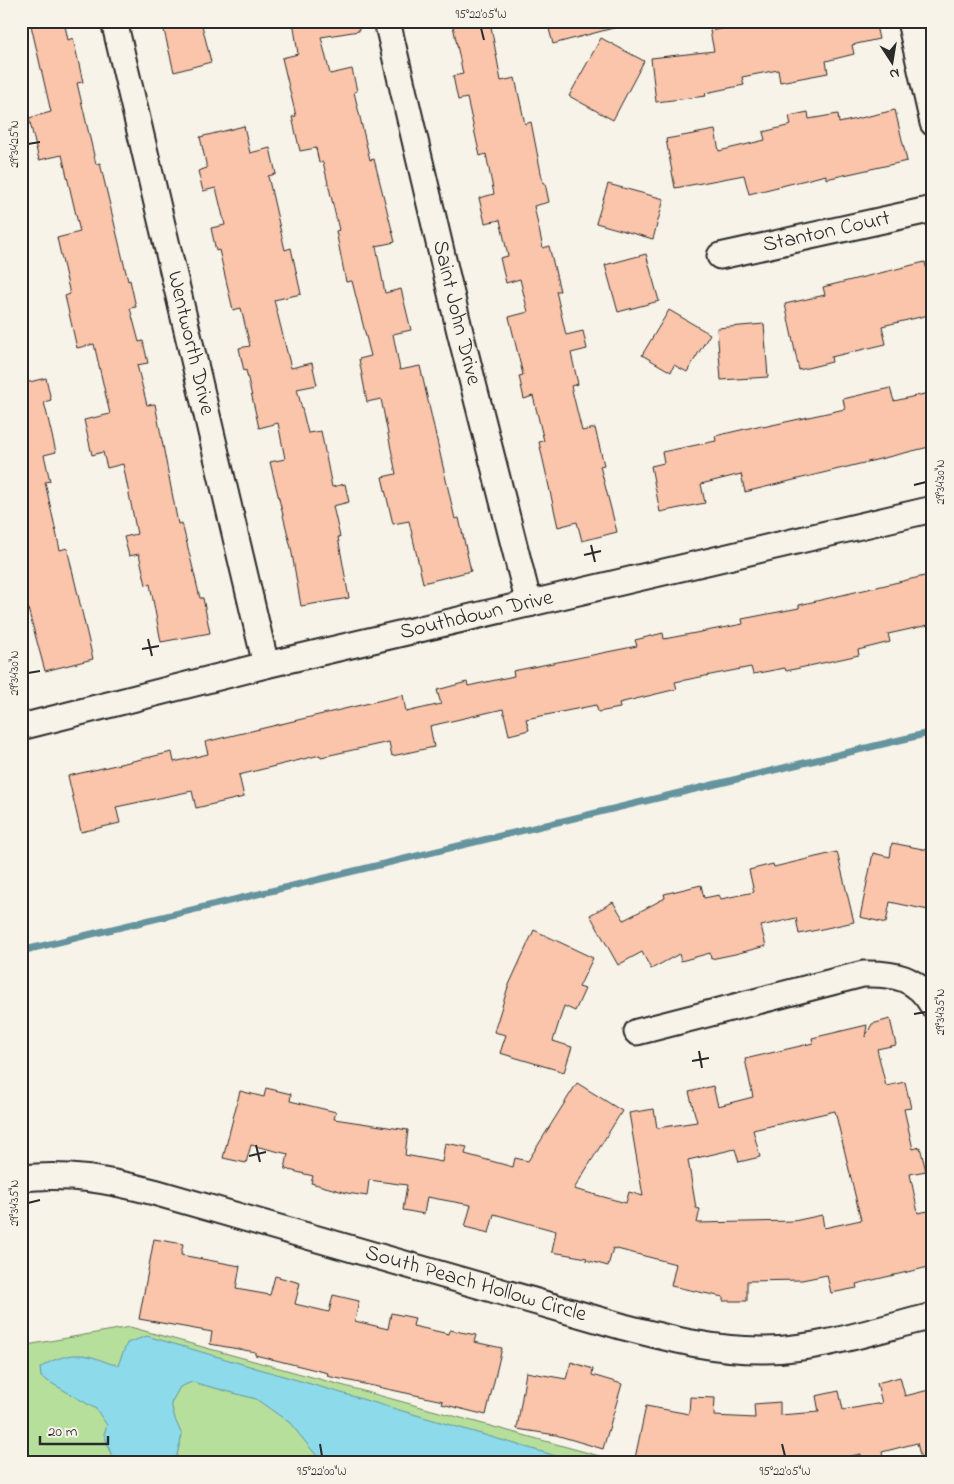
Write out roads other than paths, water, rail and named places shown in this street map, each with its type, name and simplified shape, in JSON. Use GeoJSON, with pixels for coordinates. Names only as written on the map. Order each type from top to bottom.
{"type":"FeatureCollection","features":[{"type":"Feature","properties":{"kind":"street","name":"Wentworth Drive"},"geometry":{"type":"LineString","coordinates":[[114,21],[266,665]]}},
{"type":"Feature","properties":{"kind":"street","name":"Saint John Drive"},"geometry":{"type":"LineString","coordinates":[[387,21],[458,323],[529,604]]}},
{"type":"Feature","properties":{"kind":"street"},"geometry":{"type":"LineString","coordinates":[[910,21],[933,123]]}},
{"type":"Feature","properties":{"kind":"street","name":"Stanton Court"},"geometry":{"type":"LineString","coordinates":[[720,256],[933,209]]}},
{"type":"Feature","properties":{"kind":"street","name":"Southdown Drive"},"geometry":{"type":"LineString","coordinates":[[21,727],[266,665],[933,510]]}},
{"type":"Feature","properties":{"kind":"street"},"geometry":{"type":"LineString","coordinates":[[637,1032],[863,974],[885,974],[904,978],[926,993],[933,1006]]}},
{"type":"Feature","properties":{"kind":"street","name":"South Peach Hollow Circle"},"geometry":{"type":"LineString","coordinates":[[21,1178],[52,1175],[87,1177],[138,1188],[624,1327],[699,1345],[766,1350],[810,1345],[933,1316]]}},
{"type":"Feature","properties":{"kind":"water"},"geometry":{"type":"Polygon","coordinates":[[[147,1336],[580,1463],[327,1463],[316,1455],[290,1423],[256,1399],[192,1382],[180,1387],[171,1403],[182,1435],[175,1463],[114,1463],[104,1434],[107,1425],[96,1409],[41,1377],[40,1368],[56,1359],[75,1355],[92,1357],[118,1365],[127,1343],[147,1336]]]}},
{"type":"Feature","properties":{"kind":"waterway"},"geometry":{"type":"LineString","coordinates":[[21,951],[933,732]]}}]}
